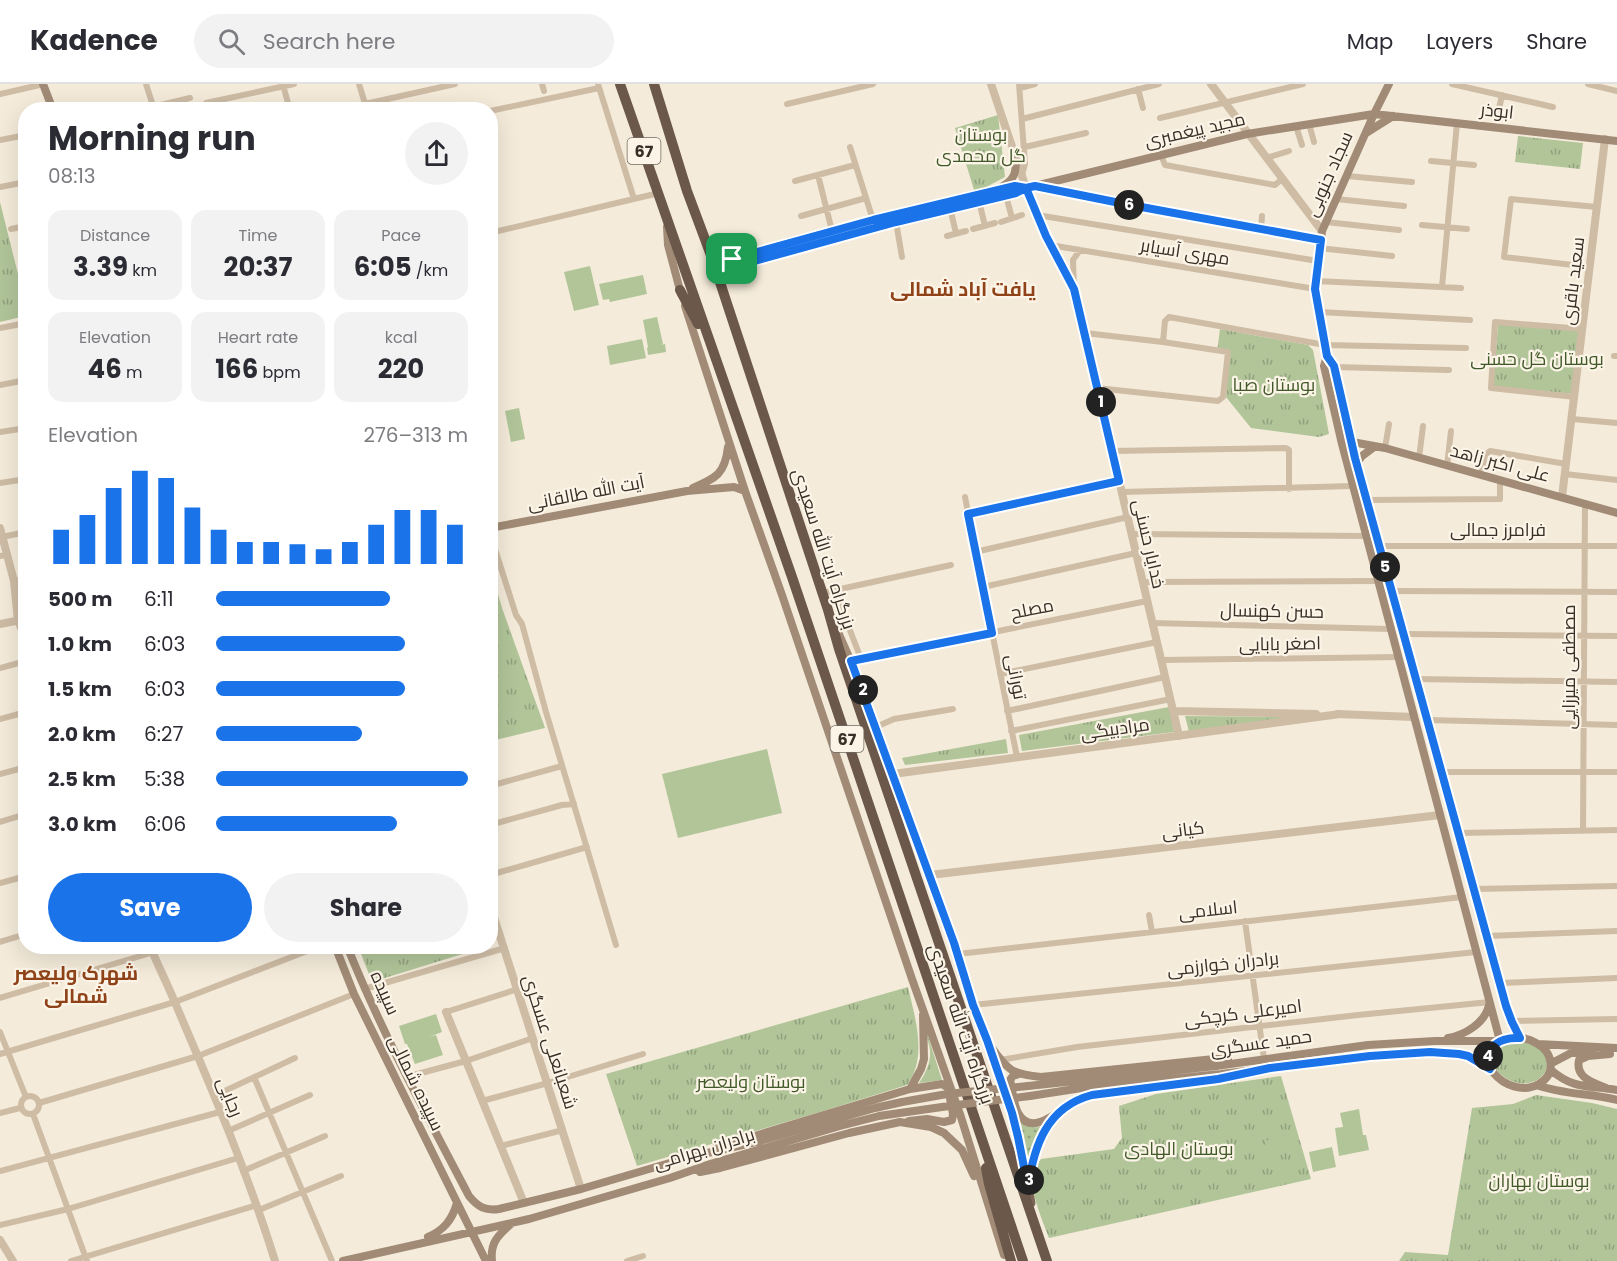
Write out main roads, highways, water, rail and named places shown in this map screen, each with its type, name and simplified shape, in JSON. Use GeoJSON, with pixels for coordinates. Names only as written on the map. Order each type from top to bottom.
{"type":"FeatureCollection","features":[{"type":"Feature","properties":{"kind":"highway","name":"بزرگراه آیت الله سعیدی"},"geometry":{"type":"LineString","coordinates":[[620,84],[796,588],[1023,1261]]}},
{"type":"Feature","properties":{"kind":"highway"},"geometry":{"type":"LineString","coordinates":[[628,109],[630,84]]}},
{"type":"Feature","properties":{"kind":"highway","name":"بزرگراه آیت الله سعیدی"},"geometry":{"type":"LineString","coordinates":[[652,84],[712,258],[839,649],[1047,1261]]}},
{"type":"Feature","properties":{"kind":"highway"},"geometry":{"type":"LineString","coordinates":[[680,290],[713,351]]}},
{"type":"Feature","properties":{"kind":"highway"},"geometry":{"type":"LineString","coordinates":[[981,1138],[989,1184],[1011,1261]]}},
{"type":"Feature","properties":{"kind":"main road"},"geometry":{"type":"LineString","coordinates":[[43,84],[50,102]]}},
{"type":"Feature","properties":{"kind":"main road","name":"سجاد جنوبی"},"geometry":{"type":"LineString","coordinates":[[1329,366],[1316,285],[1321,240],[1336,199],[1389,84]]}},
{"type":"Feature","properties":{"kind":"main road","name":"ابوذر"},"geometry":{"type":"LineString","coordinates":[[1374,114],[1617,141]]}},
{"type":"Feature","properties":{"kind":"main road","name":"مجید پیغمبری"},"geometry":{"type":"LineString","coordinates":[[734,262],[746,254],[832,231],[896,222],[1247,134],[1374,114]]}},
{"type":"Feature","properties":{"kind":"main road"},"geometry":{"type":"LineString","coordinates":[[1365,133],[1393,116]]}},
{"type":"Feature","properties":{"kind":"main road"},"geometry":{"type":"LineString","coordinates":[[994,191],[1011,181],[1015,174],[1016,159]]}},
{"type":"Feature","properties":{"kind":"main road","name":"مجید پیغمبری"},"geometry":{"type":"LineString","coordinates":[[734,262],[994,191],[1015,186],[1031,187]]}},
{"type":"Feature","properties":{"kind":"main road","name":"بزرگراه آیت الله سعیدی"},"geometry":{"type":"LineString","coordinates":[[667,218],[668,246],[680,290],[729,443],[960,1114],[989,1210]]}},
{"type":"Feature","properties":{"kind":"main road"},"geometry":{"type":"LineString","coordinates":[[712,258],[734,262],[721,287]]}},
{"type":"Feature","properties":{"kind":"main road"},"geometry":{"type":"LineString","coordinates":[[1329,366],[1352,442],[1500,983],[1512,1022],[1520,1038]]}},
{"type":"Feature","properties":{"kind":"main road"},"geometry":{"type":"LineString","coordinates":[[1329,366],[1342,444],[1500,1041]]}},
{"type":"Feature","properties":{"kind":"main road"},"geometry":{"type":"LineString","coordinates":[[1342,444],[1352,442]]}},
{"type":"Feature","properties":{"kind":"main road","name":"علی اکبر زاهد"},"geometry":{"type":"LineString","coordinates":[[1352,442],[1385,448],[1617,513]]}},
{"type":"Feature","properties":{"kind":"main road","name":"آیت الله طالقانی"},"geometry":{"type":"LineString","coordinates":[[687,491],[706,483],[721,472],[727,459],[729,443]]}},
{"type":"Feature","properties":{"kind":"main road"},"geometry":{"type":"LineString","coordinates":[[1357,463],[1374,447]]}},
{"type":"Feature","properties":{"kind":"main road","name":"آیت الله طالقانی"},"geometry":{"type":"LineString","coordinates":[[498,524],[687,491],[734,487],[745,491]]}},
{"type":"Feature","properties":{"kind":"main road"},"geometry":{"type":"LineString","coordinates":[[1382,593],[1392,591]]}},
{"type":"Feature","properties":{"kind":"main road"},"geometry":{"type":"LineString","coordinates":[[828,610],[851,661],[876,727],[958,954],[973,1005],[1012,1113],[1037,1229]]}},
{"type":"Feature","properties":{"kind":"main road"},"geometry":{"type":"LineString","coordinates":[[1405,681],[1416,679]]}},
{"type":"Feature","properties":{"kind":"main road"},"geometry":{"type":"LineString","coordinates":[[1414,717],[1428,720]]}},
{"type":"Feature","properties":{"kind":"main road","name":"سپیده شمالی"},"geometry":{"type":"LineString","coordinates":[[338,954],[354,994],[486,1261]]}},
{"type":"Feature","properties":{"kind":"main road","name":"سپیده"},"geometry":{"type":"LineString","coordinates":[[350,954],[364,990],[406,1077],[469,1196],[482,1209]]}},
{"type":"Feature","properties":{"kind":"main road"},"geometry":{"type":"LineString","coordinates":[[1435,1041],[1454,1037],[1475,1026],[1487,1014],[1490,1002]]}},
{"type":"Feature","properties":{"kind":"main road"},"geometry":{"type":"LineString","coordinates":[[910,1089],[924,1059],[923,1008]]}},
{"type":"Feature","properties":{"kind":"main road"},"geometry":{"type":"LineString","coordinates":[[374,1035],[384,1031]]}},
{"type":"Feature","properties":{"kind":"main road"},"geometry":{"type":"LineString","coordinates":[[1509,1038],[1520,1038],[1538,1044],[1615,1052],[1571,1053],[1551,1067],[1537,1085],[1530,1087],[1505,1083],[1496,1077],[1490,1069],[1488,1058],[1494,1046],[1509,1038]]}},
{"type":"Feature","properties":{"kind":"main road"},"geometry":{"type":"LineString","coordinates":[[987,1040],[1009,1068],[1019,1074],[1041,1077],[1214,1059],[1262,1059]]}},
{"type":"Feature","properties":{"kind":"main road","name":"حمید عسگری"},"geometry":{"type":"LineString","coordinates":[[947,1094],[1368,1046],[1435,1041],[1500,1041]]}},
{"type":"Feature","properties":{"kind":"main road"},"geometry":{"type":"LineString","coordinates":[[1538,1044],[1548,1053],[1551,1067],[1567,1082],[1617,1090]]}},
{"type":"Feature","properties":{"kind":"main road","name":"حمید عسگری"},"geometry":{"type":"LineString","coordinates":[[950,1106],[1088,1087],[1370,1056],[1430,1052],[1459,1054],[1468,1056],[1490,1069]]}},
{"type":"Feature","properties":{"kind":"main road"},"geometry":{"type":"LineString","coordinates":[[1606,1088],[1580,1074],[1579,1060],[1588,1056],[1615,1052]]}},
{"type":"Feature","properties":{"kind":"main road"},"geometry":{"type":"LineString","coordinates":[[1019,1074],[1010,1080],[1016,1107],[1022,1117],[1029,1122],[1040,1122],[1049,1119],[1078,1099],[1092,1095],[1218,1079],[1270,1068]]}},
{"type":"Feature","properties":{"kind":"main road"},"geometry":{"type":"LineString","coordinates":[[670,1178],[720,1168],[849,1133],[900,1122],[927,1119],[949,1122],[953,1117],[948,1088],[942,1084],[910,1089],[735,1141],[690,1157]]}},
{"type":"Feature","properties":{"kind":"main road"},"geometry":{"type":"LineString","coordinates":[[1537,1085],[1548,1089],[1617,1100]]}},
{"type":"Feature","properties":{"kind":"main road","name":"برادران بهرامی"},"geometry":{"type":"LineString","coordinates":[[482,1209],[499,1209],[522,1204],[875,1108],[947,1094]]}},
{"type":"Feature","properties":{"kind":"main road"},"geometry":{"type":"LineString","coordinates":[[409,1107],[419,1102]]}},
{"type":"Feature","properties":{"kind":"main road","name":"برادران بهرامی"},"geometry":{"type":"LineString","coordinates":[[405,1246],[518,1221],[840,1126],[879,1116],[950,1106]]}},
{"type":"Feature","properties":{"kind":"main road"},"geometry":{"type":"LineString","coordinates":[[1028,1187],[1034,1156],[1041,1138],[1060,1110]]}},
{"type":"Feature","properties":{"kind":"main road"},"geometry":{"type":"LineString","coordinates":[[900,1122],[931,1127],[944,1133],[962,1150],[989,1210],[1006,1261]]}},
{"type":"Feature","properties":{"kind":"main road"},"geometry":{"type":"LineString","coordinates":[[343,1261],[405,1246],[439,1232],[448,1223],[457,1203]]}},
{"type":"Feature","properties":{"kind":"main road"},"geometry":{"type":"LineString","coordinates":[[492,1261],[494,1240],[518,1221],[512,1217],[514,1210],[522,1204]]}},
{"type":"Feature","properties":{"kind":"district","name":"یافت آباد شمالی"},"geometry":{"type":"Point","coordinates":[963,289]}},
{"type":"Feature","properties":{"kind":"district","name":"شهرک ولیعصر شمالی"},"geometry":{"type":"Point","coordinates":[76,984]}},
{"type":"Feature","properties":{"kind":"park label","name":"بوستان گل محمدی"},"geometry":{"type":"Point","coordinates":[981,145]}},
{"type":"Feature","properties":{"kind":"park label","name":"بوستان گل حسنی"},"geometry":{"type":"Point","coordinates":[1537,359]}},
{"type":"Feature","properties":{"kind":"park label","name":"بوستان صبا"},"geometry":{"type":"Point","coordinates":[1274,385]}},
{"type":"Feature","properties":{"kind":"park label","name":"بوستان ولیعصر"},"geometry":{"type":"Point","coordinates":[751,1082]}},
{"type":"Feature","properties":{"kind":"park label","name":"بوستان الهادی"},"geometry":{"type":"Point","coordinates":[1179,1149]}},
{"type":"Feature","properties":{"kind":"park label","name":"بوستان بهاران"},"geometry":{"type":"Point","coordinates":[1539,1181]}}]}
